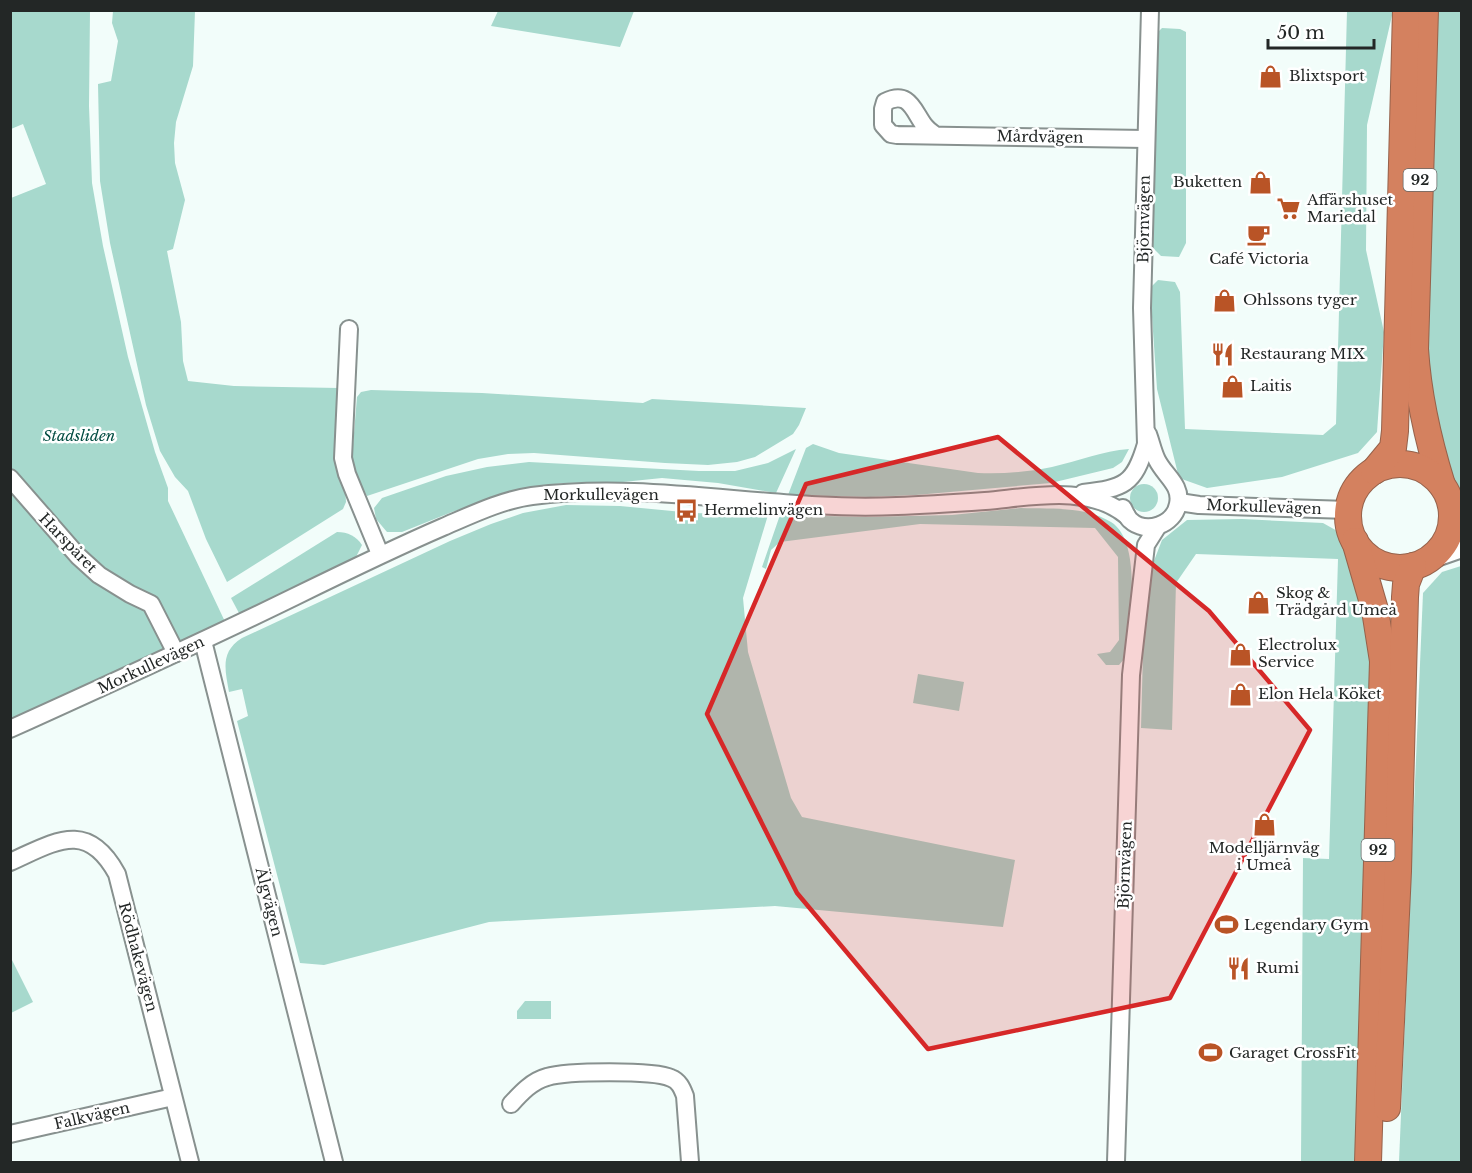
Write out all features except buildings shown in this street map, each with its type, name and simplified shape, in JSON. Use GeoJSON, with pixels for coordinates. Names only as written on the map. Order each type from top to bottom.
{"type":"FeatureCollection","features":[{"type":"Feature","properties":{"kind":"highway","name":"92"},"geometry":{"type":"LineString","coordinates":[[1374,471],[1393,448],[1395,431],[1406,10]]}},
{"type":"Feature","properties":{"kind":"highway","name":"92"},"geometry":{"type":"LineString","coordinates":[[1425,10],[1415,349],[1421,408],[1450,494]]}},
{"type":"Feature","properties":{"kind":"highway"},"geometry":{"type":"LineString","coordinates":[[1396,465],[1411,465],[1431,475],[1450,494],[1452,516],[1449,534],[1438,551],[1417,565],[1403,568],[1384,566],[1367,556],[1355,541],[1349,526],[1350,501],[1360,484],[1374,471],[1396,465]]}},
{"type":"Feature","properties":{"kind":"highway","name":"92"},"geometry":{"type":"LineString","coordinates":[[1355,541],[1375,610],[1383,661],[1368,1162]]}},
{"type":"Feature","properties":{"kind":"highway","name":"92"},"geometry":{"type":"LineString","coordinates":[[1385,1162],[1398,871],[1405,597],[1406,585],[1417,565]]}},
{"type":"Feature","properties":{"kind":"street","name":"Björnvägen"},"geometry":{"type":"LineString","coordinates":[[1143,568],[1129,519],[1122,507],[1121,495],[1143,452],[1147,427],[1142,308],[1150,10]]}},
{"type":"Feature","properties":{"kind":"street","name":"Mårdvägen"},"geometry":{"type":"LineString","coordinates":[[935,135],[1146,139]]}},
{"type":"Feature","properties":{"kind":"street"},"geometry":{"type":"LineString","coordinates":[[349,329],[343,458],[346,474],[380,554]]}},
{"type":"Feature","properties":{"kind":"street","name":"Björnvägen"},"geometry":{"type":"LineString","coordinates":[[1116,1162],[1131,675],[1146,545],[1158,526],[1171,519],[1179,502],[1178,491],[1172,479],[1156,459],[1147,427]]}},
{"type":"Feature","properties":{"kind":"street"},"geometry":{"type":"LineString","coordinates":[[1068,495],[1109,490],[1142,470],[1152,469],[1165,473]]}},
{"type":"Feature","properties":{"kind":"street","name":"Harspåret"},"geometry":{"type":"LineString","coordinates":[[10,478],[78,556],[99,575],[150,604],[176,653]]}},
{"type":"Feature","properties":{"kind":"street","name":"Morkullevägen"},"geometry":{"type":"LineString","coordinates":[[10,729],[176,653],[380,554],[480,511],[528,496],[618,492],[891,507],[1068,495],[1112,504],[1129,519]]}},
{"type":"Feature","properties":{"kind":"street","name":"Morkullevägen"},"geometry":{"type":"LineString","coordinates":[[1179,502],[1199,505],[1348,510]]}},
{"type":"Feature","properties":{"kind":"street"},"geometry":{"type":"LineString","coordinates":[[1129,519],[1147,527],[1158,526]]}},
{"type":"Feature","properties":{"kind":"street"},"geometry":{"type":"LineString","coordinates":[[1417,565],[1461,549]]}},
{"type":"Feature","properties":{"kind":"street","name":"Älgvägen"},"geometry":{"type":"LineString","coordinates":[[203,640],[334,1162]]}},
{"type":"Feature","properties":{"kind":"street","name":"Rödhakevägen"},"geometry":{"type":"LineString","coordinates":[[10,862],[55,842],[74,839],[91,844],[106,855],[117,874],[190,1162]]}},
{"type":"Feature","properties":{"kind":"street"},"geometry":{"type":"LineString","coordinates":[[511,1104],[527,1087],[547,1077],[577,1073],[624,1073],[657,1074],[673,1078],[681,1086],[685,1095],[690,1162]]}},
{"type":"Feature","properties":{"kind":"street","name":"Falkvägen"},"geometry":{"type":"LineString","coordinates":[[10,1134],[173,1097]]}},
{"type":"Feature","properties":{"kind":"highlighted area"},"geometry":{"type":"Polygon","coordinates":[[[998,437],[1209,611],[1310,730],[1170,998],[928,1049],[797,893],[707,714],[806,484],[998,437]]]}},
{"type":"Feature","properties":{"kind":"green space"},"geometry":{"type":"Polygon","coordinates":[[[498,10],[634,11],[620,47],[491,26],[498,10]]]}},
{"type":"Feature","properties":{"kind":"green space","name":"Stadsliden"},"geometry":{"type":"Polygon","coordinates":[[[11,11],[90,11],[89,106],[92,183],[103,246],[128,357],[155,452],[168,488],[168,501],[228,628],[11,729],[11,198],[46,184],[23,124],[11,129],[11,11]]]}},
{"type":"Feature","properties":{"kind":"green space"},"geometry":{"type":"Polygon","coordinates":[[[113,11],[195,11],[193,66],[176,122],[174,143],[175,163],[185,200],[173,249],[167,251],[181,322],[183,361],[188,381],[234,386],[339,388],[346,502],[343,509],[227,582],[206,539],[188,491],[175,477],[160,451],[146,405],[110,243],[100,181],[98,84],[111,81],[118,41],[112,23],[113,11]]]}},
{"type":"Feature","properties":{"kind":"green space"},"geometry":{"type":"Polygon","coordinates":[[[1347,11],[1393,11],[1367,125],[1366,250],[1384,332],[1377,432],[1358,453],[1282,477],[1207,488],[1179,478],[1157,389],[1150,288],[1158,280],[1175,282],[1180,292],[1185,429],[1323,435],[1336,424],[1347,11]]]}},
{"type":"Feature","properties":{"kind":"green space"},"geometry":{"type":"Polygon","coordinates":[[[1434,11],[1461,11],[1461,492],[1452,480],[1431,412],[1423,343],[1434,11]]]}},
{"type":"Feature","properties":{"kind":"green space"},"geometry":{"type":"Polygon","coordinates":[[[1162,28],[1180,29],[1186,32],[1186,243],[1179,257],[1161,256],[1153,248],[1155,35],[1162,28]]]}},
{"type":"Feature","properties":{"kind":"green space"},"geometry":{"type":"Polygon","coordinates":[[[371,390],[482,393],[643,403],[652,399],[806,408],[793,434],[755,457],[737,462],[708,465],[534,453],[508,454],[478,459],[367,496],[356,475],[352,457],[357,397],[361,392],[371,390]]]}},
{"type":"Feature","properties":{"kind":"green space"},"geometry":{"type":"Polygon","coordinates":[[[813,444],[839,453],[978,473],[1043,469],[1129,449],[1122,462],[1113,468],[1051,483],[916,495],[870,497],[788,495],[806,448],[813,444]]]}},
{"type":"Feature","properties":{"kind":"green space"},"geometry":{"type":"Polygon","coordinates":[[[796,449],[776,493],[718,483],[662,478],[623,482],[563,483],[507,494],[402,532],[387,532],[376,519],[374,508],[382,498],[446,476],[487,467],[529,462],[735,471],[768,463],[796,449]]]}},
{"type":"Feature","properties":{"kind":"green space"},"geometry":{"type":"Polygon","coordinates":[[[1144,484],[1154,488],[1158,498],[1154,508],[1144,512],[1134,508],[1130,498],[1134,488],[1144,484]]]}},
{"type":"Feature","properties":{"kind":"green space"},"geometry":{"type":"Polygon","coordinates":[[[566,505],[768,515],[743,598],[748,652],[791,798],[802,817],[1015,860],[1003,927],[775,906],[489,922],[324,965],[300,963],[237,721],[248,716],[242,689],[229,692],[226,662],[230,649],[242,638],[450,541],[523,513],[566,505]]]}},
{"type":"Feature","properties":{"kind":"green space"},"geometry":{"type":"Polygon","coordinates":[[[1021,508],[1067,509],[1090,513],[1111,522],[1121,532],[1131,563],[1132,601],[1128,650],[1119,665],[1106,665],[1097,654],[1110,652],[1119,640],[1118,557],[1095,528],[920,524],[780,542],[771,550],[766,569],[762,567],[780,515],[868,517],[952,515],[1021,508]]]}},
{"type":"Feature","properties":{"kind":"green space"},"geometry":{"type":"Polygon","coordinates":[[[1242,519],[1323,523],[1339,532],[1358,577],[1370,629],[1373,698],[1355,1162],[1301,1162],[1303,858],[1329,859],[1338,559],[1196,554],[1176,583],[1172,730],[1141,728],[1143,652],[1152,566],[1162,540],[1187,520],[1242,519]]]}},
{"type":"Feature","properties":{"kind":"green space"},"geometry":{"type":"Polygon","coordinates":[[[337,532],[351,535],[362,545],[355,559],[240,615],[231,598],[337,532]]]}},
{"type":"Feature","properties":{"kind":"green space"},"geometry":{"type":"Polygon","coordinates":[[[1461,566],[1461,1162],[1399,1162],[1423,593],[1442,572],[1461,566]]]}},
{"type":"Feature","properties":{"kind":"green space"},"geometry":{"type":"Polygon","coordinates":[[[918,674],[964,682],[959,711],[913,703],[918,674]]]}},
{"type":"Feature","properties":{"kind":"green space"},"geometry":{"type":"Polygon","coordinates":[[[12,960],[33,1002],[11,1013],[10,961],[12,960]]]}},
{"type":"Feature","properties":{"kind":"green space"},"geometry":{"type":"Polygon","coordinates":[[[525,1001],[551,1001],[551,1019],[517,1019],[517,1011],[525,1001]]]}},
{"type":"Feature","properties":{"kind":"place","name":"Blixtsport"},"geometry":{"type":"Point","coordinates":[1271,76]}},
{"type":"Feature","properties":{"kind":"place","name":"Buketten"},"geometry":{"type":"Point","coordinates":[1260,182]}},
{"type":"Feature","properties":{"kind":"place","name":"Affärshuset Mariedal"},"geometry":{"type":"Point","coordinates":[1289,209]}},
{"type":"Feature","properties":{"kind":"place","name":"Café Victoria"},"geometry":{"type":"Point","coordinates":[1259,235]}},
{"type":"Feature","properties":{"kind":"place","name":"Ohlssons tyger"},"geometry":{"type":"Point","coordinates":[1225,300]}},
{"type":"Feature","properties":{"kind":"place","name":"Restaurang MIX"},"geometry":{"type":"Point","coordinates":[1222,354]}},
{"type":"Feature","properties":{"kind":"place","name":"Laitis"},"geometry":{"type":"Point","coordinates":[1232,386]}},
{"type":"Feature","properties":{"kind":"place","name":"Hermelinvägen"},"geometry":{"type":"Point","coordinates":[686,510]}},
{"type":"Feature","properties":{"kind":"place","name":"Skog & Trädgård Umeå"},"geometry":{"type":"Point","coordinates":[1258,602]}},
{"type":"Feature","properties":{"kind":"place","name":"Electrolux Service"},"geometry":{"type":"Point","coordinates":[1240,654]}},
{"type":"Feature","properties":{"kind":"place","name":"Elon Hela Köket"},"geometry":{"type":"Point","coordinates":[1240,694]}},
{"type":"Feature","properties":{"kind":"place","name":"Modelljärnväg i Umeå"},"geometry":{"type":"Point","coordinates":[1264,824]}},
{"type":"Feature","properties":{"kind":"place","name":"Legendary Gym"},"geometry":{"type":"Point","coordinates":[1226,925]}},
{"type":"Feature","properties":{"kind":"place","name":"Rumi"},"geometry":{"type":"Point","coordinates":[1238,968]}},
{"type":"Feature","properties":{"kind":"place","name":"Garaget CrossFit"},"geometry":{"type":"Point","coordinates":[1211,1053]}}]}
